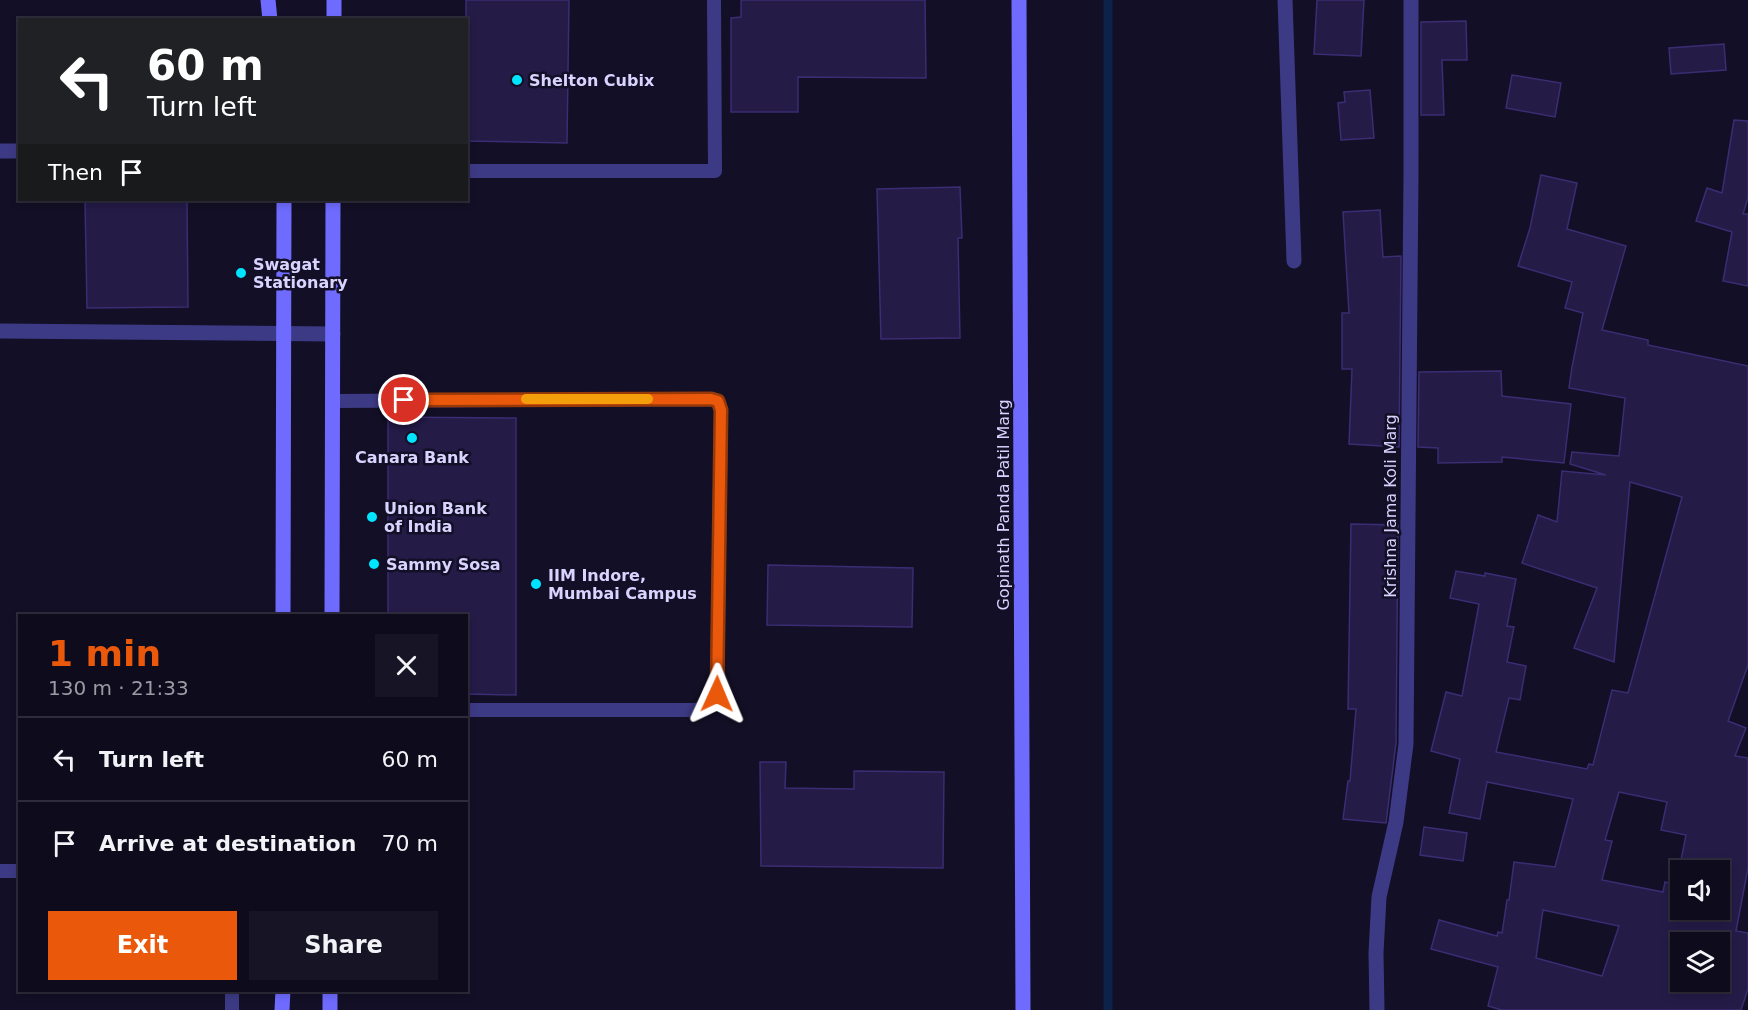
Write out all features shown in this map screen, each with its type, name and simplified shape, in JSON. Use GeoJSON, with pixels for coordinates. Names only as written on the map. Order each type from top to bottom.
{"type":"FeatureCollection","features":[{"type":"Feature","properties":{"kind":"street"},"geometry":{"type":"LineString","coordinates":[[268,0],[270,18]]}},
{"type":"Feature","properties":{"kind":"street"},"geometry":{"type":"LineString","coordinates":[[334,0],[334,18]]}},
{"type":"Feature","properties":{"kind":"street","name":"Gopinath Panda Patil Marg"},"geometry":{"type":"LineString","coordinates":[[1018,0],[1023,1010]]}},
{"type":"Feature","properties":{"kind":"street"},"geometry":{"type":"LineString","coordinates":[[1285,0],[1294,261]]}},
{"type":"Feature","properties":{"kind":"street","name":"Krishna Jama Koli Marg"},"geometry":{"type":"LineString","coordinates":[[1377,1010],[1376,953],[1379,897],[1396,822],[1406,744],[1411,0]]}},
{"type":"Feature","properties":{"kind":"street"},"geometry":{"type":"LineString","coordinates":[[0,151],[18,151]]}},
{"type":"Feature","properties":{"kind":"street"},"geometry":{"type":"LineString","coordinates":[[283,614],[284,201]]}},
{"type":"Feature","properties":{"kind":"street"},"geometry":{"type":"LineString","coordinates":[[332,614],[333,201]]}},
{"type":"Feature","properties":{"kind":"street"},"geometry":{"type":"LineString","coordinates":[[0,330],[333,334]]}},
{"type":"Feature","properties":{"kind":"street"},"geometry":{"type":"LineString","coordinates":[[282,1010],[283,992]]}},
{"type":"Feature","properties":{"kind":"street"},"geometry":{"type":"LineString","coordinates":[[330,992],[330,1010]]}},
{"type":"Feature","properties":{"kind":"lane"},"geometry":{"type":"LineString","coordinates":[[468,171],[715,171],[714,0]]}},
{"type":"Feature","properties":{"kind":"lane"},"geometry":{"type":"LineString","coordinates":[[333,400],[711,399],[718,401],[721,410],[717,694],[709,706],[702,710],[468,710]]}},
{"type":"Feature","properties":{"kind":"lane"},"geometry":{"type":"LineString","coordinates":[[0,871],[18,871]]}},
{"type":"Feature","properties":{"kind":"lane"},"geometry":{"type":"LineString","coordinates":[[232,992],[232,1010]]}},
{"type":"Feature","properties":{"kind":"building","name":"Shelton Cubix"},"geometry":{"type":"Polygon","coordinates":[[[466,0],[569,0],[567,143],[468,141],[468,18],[466,18],[466,0]]]}},
{"type":"Feature","properties":{"kind":"building"},"geometry":{"type":"Polygon","coordinates":[[[741,0],[925,0],[926,78],[798,77],[798,112],[731,112],[731,18],[741,17],[741,0]]]}},
{"type":"Feature","properties":{"kind":"building"},"geometry":{"type":"Polygon","coordinates":[[[1317,0],[1364,0],[1361,56],[1314,54],[1317,0]]]}},
{"type":"Feature","properties":{"kind":"building"},"geometry":{"type":"Polygon","coordinates":[[[1466,21],[1467,60],[1442,60],[1444,115],[1421,115],[1421,22],[1466,21]]]}},
{"type":"Feature","properties":{"kind":"building"},"geometry":{"type":"Polygon","coordinates":[[[1724,44],[1726,70],[1671,74],[1669,48],[1724,44]]]}},
{"type":"Feature","properties":{"kind":"building"},"geometry":{"type":"Polygon","coordinates":[[[1512,75],[1561,83],[1555,117],[1506,108],[1512,75]]]}},
{"type":"Feature","properties":{"kind":"building"},"geometry":{"type":"Polygon","coordinates":[[[1370,90],[1374,138],[1341,140],[1338,103],[1345,102],[1344,92],[1370,90]]]}},
{"type":"Feature","properties":{"kind":"building"},"geometry":{"type":"Polygon","coordinates":[[[1734,120],[1748,121],[1748,198],[1743,214],[1748,214],[1748,286],[1723,281],[1732,232],[1696,221],[1707,188],[1722,193],[1734,120]]]}},
{"type":"Feature","properties":{"kind":"building"},"geometry":{"type":"Polygon","coordinates":[[[1541,175],[1577,183],[1567,229],[1626,246],[1602,330],[1648,340],[1648,345],[1748,366],[1748,665],[1728,721],[1746,728],[1735,756],[1748,758],[1748,868],[1736,931],[1748,933],[1748,989],[1741,1010],[1502,1010],[1488,1006],[1498,967],[1431,949],[1439,920],[1497,936],[1498,932],[1502,933],[1514,862],[1555,867],[1573,799],[1487,782],[1480,819],[1449,813],[1460,759],[1431,751],[1446,692],[1462,696],[1479,604],[1450,598],[1456,571],[1485,576],[1485,573],[1516,579],[1507,626],[1514,627],[1507,662],[1526,666],[1520,700],[1509,698],[1496,752],[1587,769],[1589,764],[1593,765],[1612,690],[1628,693],[1682,497],[1630,482],[1614,662],[1574,648],[1597,588],[1522,563],[1538,515],[1557,522],[1562,471],[1606,475],[1570,464],[1572,452],[1619,456],[1625,398],[1569,388],[1583,313],[1565,308],[1572,282],[1518,266],[1530,228],[1541,175]],[[1619,792],[1605,840],[1612,841],[1602,880],[1663,892],[1665,882],[1670,883],[1670,920],[1730,920],[1730,860],[1681,860],[1686,835],[1661,830],[1667,802],[1619,792]],[[1543,910],[1536,958],[1602,976],[1619,926],[1543,910]]]}},
{"type":"Feature","properties":{"kind":"building"},"geometry":{"type":"Polygon","coordinates":[[[960,187],[962,238],[958,238],[960,338],[881,339],[877,189],[960,187]]]}},
{"type":"Feature","properties":{"kind":"building"},"geometry":{"type":"Polygon","coordinates":[[[85,201],[187,201],[188,307],[87,308],[85,201]]]}},
{"type":"Feature","properties":{"kind":"building"},"geometry":{"type":"Polygon","coordinates":[[[1380,210],[1383,257],[1401,256],[1399,447],[1349,444],[1352,369],[1342,369],[1342,313],[1349,313],[1343,212],[1380,210]]]}},
{"type":"Feature","properties":{"kind":"building"},"geometry":{"type":"Polygon","coordinates":[[[1501,371],[1502,396],[1571,404],[1564,463],[1502,457],[1502,462],[1438,463],[1438,448],[1418,447],[1419,372],[1501,371]]]}},
{"type":"Feature","properties":{"kind":"building"},"geometry":{"type":"Polygon","coordinates":[[[388,417],[516,418],[516,695],[468,694],[468,614],[388,614],[388,417]]]}},
{"type":"Feature","properties":{"kind":"building"},"geometry":{"type":"Polygon","coordinates":[[[1351,524],[1398,525],[1396,743],[1386,823],[1343,819],[1348,781],[1350,781],[1356,709],[1348,709],[1351,524]]]}},
{"type":"Feature","properties":{"kind":"building"},"geometry":{"type":"Polygon","coordinates":[[[768,565],[913,568],[912,627],[767,625],[768,565]]]}},
{"type":"Feature","properties":{"kind":"building"},"geometry":{"type":"Polygon","coordinates":[[[760,762],[786,762],[785,788],[854,789],[854,771],[944,772],[943,868],[761,866],[760,762]]]}},
{"type":"Feature","properties":{"kind":"building"},"geometry":{"type":"Polygon","coordinates":[[[1424,827],[1467,833],[1463,861],[1420,855],[1424,827]]]}},
{"type":"Feature","properties":{"kind":"waterway"},"geometry":{"type":"LineString","coordinates":[[1108,0],[1108,1010]]}},
{"type":"Feature","properties":{"kind":"slow traffic"},"geometry":{"type":"LineString","coordinates":[[526,399],[648,399]]}},
{"type":"Feature","properties":{"kind":"place","name":"Shelton Cubix"},"geometry":{"type":"Point","coordinates":[517,80]}},
{"type":"Feature","properties":{"kind":"place","name":"Swagat Stationary"},"geometry":{"type":"Point","coordinates":[241,273]}},
{"type":"Feature","properties":{"kind":"place","name":"Canara Bank"},"geometry":{"type":"Point","coordinates":[412,438]}},
{"type":"Feature","properties":{"kind":"place","name":"Union Bank of India"},"geometry":{"type":"Point","coordinates":[372,517]}},
{"type":"Feature","properties":{"kind":"place","name":"Sammy Sosa"},"geometry":{"type":"Point","coordinates":[374,564]}},
{"type":"Feature","properties":{"kind":"place","name":"IIM Indore, Mumbai Campus"},"geometry":{"type":"Point","coordinates":[536,584]}},
{"type":"Feature","properties":{"kind":"route"},"geometry":{"type":"LineString","coordinates":[[404,400],[711,399],[718,401],[721,410],[717,694]]}}]}
